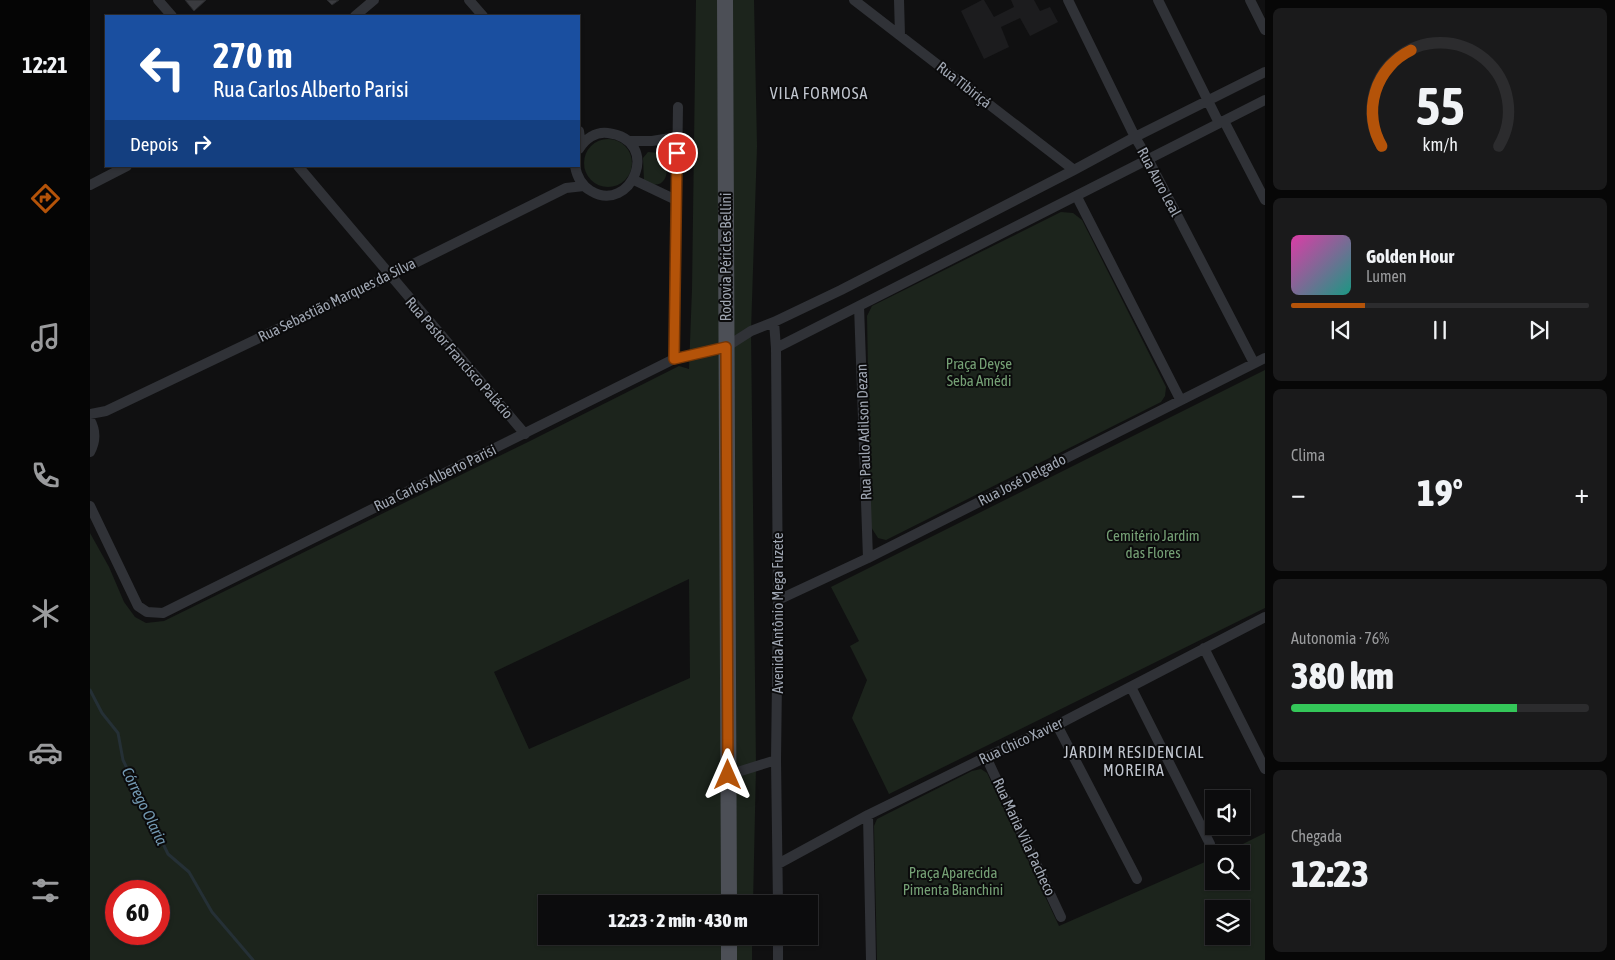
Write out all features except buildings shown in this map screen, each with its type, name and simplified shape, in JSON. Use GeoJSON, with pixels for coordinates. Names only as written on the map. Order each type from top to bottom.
{"type":"FeatureCollection","features":[{"type":"Feature","properties":{"kind":"main road","name":"Rodovia Péricles Bellini"},"geometry":{"type":"LineString","coordinates":[[725,0],[729,895]]}},
{"type":"Feature","properties":{"kind":"main road"},"geometry":{"type":"LineString","coordinates":[[729,945],[729,960]]}},
{"type":"Feature","properties":{"kind":"street"},"geometry":{"type":"LineString","coordinates":[[158,0],[171,15]]}},
{"type":"Feature","properties":{"kind":"street"},"geometry":{"type":"LineString","coordinates":[[356,15],[374,0]]}},
{"type":"Feature","properties":{"kind":"street"},"geometry":{"type":"LineString","coordinates":[[469,0],[482,15]]}},
{"type":"Feature","properties":{"kind":"street","name":"Rua Tibiriçá"},"geometry":{"type":"LineString","coordinates":[[854,0],[1074,170]]}},
{"type":"Feature","properties":{"kind":"street"},"geometry":{"type":"LineString","coordinates":[[899,0],[900,35]]}},
{"type":"Feature","properties":{"kind":"street","name":"Rua Auro Leal"},"geometry":{"type":"LineString","coordinates":[[1068,0],[1135,137],[1254,363]]}},
{"type":"Feature","properties":{"kind":"street"},"geometry":{"type":"LineString","coordinates":[[1158,0],[1208,100],[1265,200]]}},
{"type":"Feature","properties":{"kind":"street"},"geometry":{"type":"LineString","coordinates":[[1250,0],[1265,30]]}},
{"type":"Feature","properties":{"kind":"street"},"geometry":{"type":"LineString","coordinates":[[726,347],[750,331],[774,322],[858,282],[1135,137],[1265,72]]}},
{"type":"Feature","properties":{"kind":"street"},"geometry":{"type":"LineString","coordinates":[[776,348],[1265,100]]}},
{"type":"Feature","properties":{"kind":"street"},"geometry":{"type":"LineString","coordinates":[[674,359],[678,107]]}},
{"type":"Feature","properties":{"kind":"street"},"geometry":{"type":"LineString","coordinates":[[580,130],[591,136]]}},
{"type":"Feature","properties":{"kind":"street"},"geometry":{"type":"LineString","coordinates":[[576,170],[584,186],[593,192],[604,195],[616,194],[626,188],[634,180],[637,170],[638,160],[635,150],[629,142],[618,134],[604,132],[591,136],[580,147]]}},
{"type":"Feature","properties":{"kind":"street"},"geometry":{"type":"LineString","coordinates":[[629,142],[677,137]]}},
{"type":"Feature","properties":{"kind":"street"},"geometry":{"type":"LineString","coordinates":[[90,185],[125,167]]}},
{"type":"Feature","properties":{"kind":"street","name":"Rua Pastor Francisco Palácio"},"geometry":{"type":"LineString","coordinates":[[299,167],[524,434]]}},
{"type":"Feature","properties":{"kind":"street","name":"Rua Sebastião Marques da Silva"},"geometry":{"type":"LineString","coordinates":[[566,188],[576,170]]}},
{"type":"Feature","properties":{"kind":"street"},"geometry":{"type":"LineString","coordinates":[[634,180],[676,200]]}},
{"type":"Feature","properties":{"kind":"street","name":"Rua Sebastião Marques da Silva"},"geometry":{"type":"LineString","coordinates":[[90,414],[106,410],[389,276],[566,188],[584,186]]}},
{"type":"Feature","properties":{"kind":"street"},"geometry":{"type":"LineString","coordinates":[[1077,196],[1180,399]]}},
{"type":"Feature","properties":{"kind":"street","name":"Rua Paulo Adilson Dezan"},"geometry":{"type":"LineString","coordinates":[[859,306],[868,558]]}},
{"type":"Feature","properties":{"kind":"street","name":"Avenida Antônio Mega Fuzete"},"geometry":{"type":"LineString","coordinates":[[774,322],[776,348],[778,600],[776,760],[778,895]]}},
{"type":"Feature","properties":{"kind":"street","name":"Rua Carlos Alberto Parisi"},"geometry":{"type":"LineString","coordinates":[[90,506],[138,606],[147,612],[163,613],[674,359],[726,347]]}},
{"type":"Feature","properties":{"kind":"street","name":"Rua José Delgado"},"geometry":{"type":"LineString","coordinates":[[778,600],[868,558],[1180,399],[1265,358]]}},
{"type":"Feature","properties":{"kind":"street","name":"Rua Sebastião Marques da Silva"},"geometry":{"type":"LineString","coordinates":[[92,423],[106,410]]}},
{"type":"Feature","properties":{"kind":"street"},"geometry":{"type":"LineString","coordinates":[[90,452],[95,436],[92,423]]}},
{"type":"Feature","properties":{"kind":"street","name":"Rua Chico Xavier"},"geometry":{"type":"LineString","coordinates":[[778,864],[868,815],[1057,724],[1265,617]]}},
{"type":"Feature","properties":{"kind":"street"},"geometry":{"type":"LineString","coordinates":[[1204,648],[1265,770]]}},
{"type":"Feature","properties":{"kind":"street"},"geometry":{"type":"LineString","coordinates":[[1131,687],[1210,844]]}},
{"type":"Feature","properties":{"kind":"street"},"geometry":{"type":"LineString","coordinates":[[1057,724],[1137,879]]}},
{"type":"Feature","properties":{"kind":"street","name":"Rua Maria Vila Pacheco"},"geometry":{"type":"LineString","coordinates":[[986,757],[1061,917]]}},
{"type":"Feature","properties":{"kind":"street"},"geometry":{"type":"LineString","coordinates":[[728,775],[776,760]]}},
{"type":"Feature","properties":{"kind":"street"},"geometry":{"type":"LineString","coordinates":[[868,815],[870,960]]}},
{"type":"Feature","properties":{"kind":"street"},"geometry":{"type":"LineString","coordinates":[[778,945],[778,960]]}},
{"type":"Feature","properties":{"kind":"shaded area"},"geometry":{"type":"Polygon","coordinates":[[[984,0],[994,17],[1014,7],[1011,0],[1034,0],[1040,11],[1050,7],[1058,22],[1030,36],[1020,18],[1001,27],[1009,47],[984,59],[961,11],[984,0]]]}},
{"type":"Feature","properties":{"kind":"green space"},"geometry":{"type":"Polygon","coordinates":[[[696,0],[754,0],[757,146],[751,331],[756,766],[753,895],[538,895],[538,945],[752,945],[752,960],[90,960],[90,533],[109,567],[124,602],[135,617],[146,623],[164,621],[679,366],[689,369],[696,0]],[[689,579],[494,672],[529,749],[690,678],[689,579]]]}},
{"type":"Feature","properties":{"kind":"green space"},"geometry":{"type":"Polygon","coordinates":[[[603,139],[613,139],[625,146],[632,158],[632,168],[625,180],[613,187],[603,187],[595,183],[588,176],[584,168],[584,158],[588,150],[595,143],[603,139]]]}},
{"type":"Feature","properties":{"kind":"green space"},"geometry":{"type":"Polygon","coordinates":[[[648,152],[659,153],[666,159],[666,176],[664,180],[656,185],[644,181],[643,158],[648,152]]]}},
{"type":"Feature","properties":{"kind":"green space","name":"Praça Deyse Seba Amédi"},"geometry":{"type":"Polygon","coordinates":[[[1061,212],[1073,213],[1082,220],[1166,387],[1165,396],[1161,402],[886,540],[878,538],[871,527],[867,316],[872,306],[1061,212]]]}},
{"type":"Feature","properties":{"kind":"green space","name":"Cemitério Jardim das Flores"},"geometry":{"type":"Polygon","coordinates":[[[1265,370],[1265,608],[889,794],[852,718],[867,680],[850,646],[859,641],[831,587],[1265,370]]]}},
{"type":"Feature","properties":{"kind":"green space","name":"Praça Aparecida Pimenta Bianchini"},"geometry":{"type":"Polygon","coordinates":[[[981,769],[987,773],[1059,926],[1205,862],[1205,890],[1250,890],[1250,845],[1241,845],[1265,833],[1265,960],[877,960],[874,826],[877,819],[972,771],[981,769]]]}},
{"type":"Feature","properties":{"kind":"waterway","name":"Córrego Olaria"},"geometry":{"type":"LineString","coordinates":[[90,690],[102,713],[118,733],[123,760],[168,854],[189,872],[212,912],[253,960]]}},
{"type":"Feature","properties":{"kind":"district","name":"VILA FORMOSA"},"geometry":{"type":"Point","coordinates":[819,93]}},
{"type":"Feature","properties":{"kind":"district","name":"JARDIM RESIDENCIAL MOREIRA"},"geometry":{"type":"Point","coordinates":[1134,761]}},
{"type":"Feature","properties":{"kind":"route"},"geometry":{"type":"LineString","coordinates":[[677,153],[674,359],[726,347],[728,775]]}}]}
